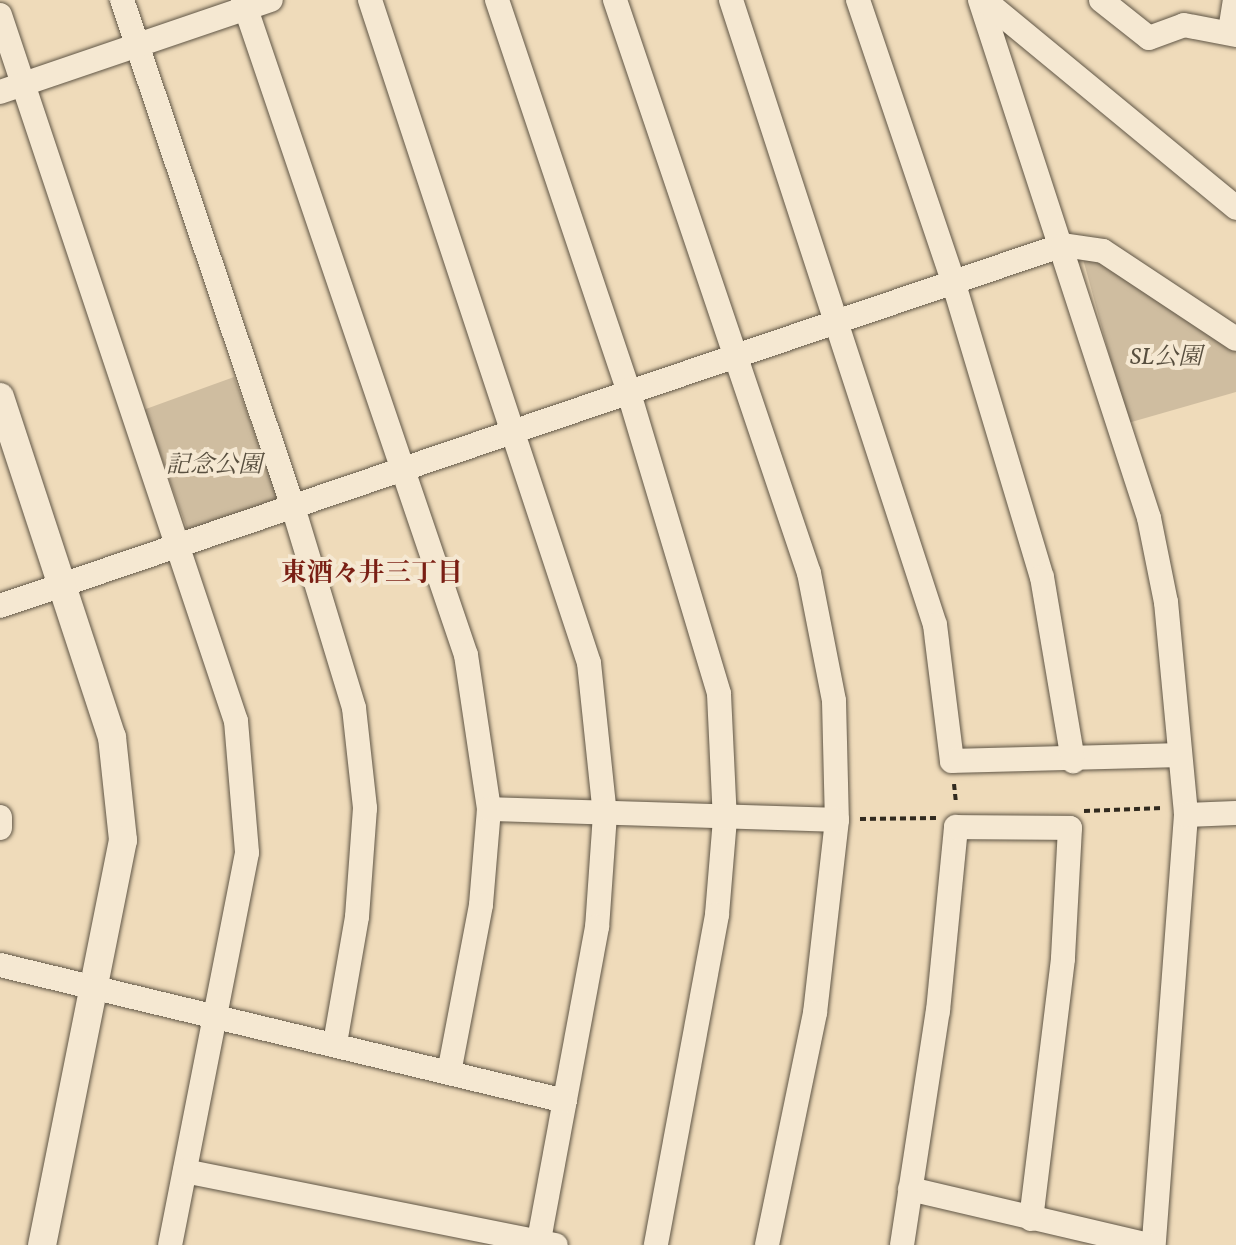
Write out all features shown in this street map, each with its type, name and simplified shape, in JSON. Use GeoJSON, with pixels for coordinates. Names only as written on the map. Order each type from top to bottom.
{"type":"FeatureCollection","features":[{"type":"Feature","properties":{"kind":"street"},"geometry":{"type":"LineString","coordinates":[[122,0],[293,507],[354,708],[365,808],[357,917],[335,1043]]}},
{"type":"Feature","properties":{"kind":"street"},"geometry":{"type":"LineString","coordinates":[[11,88],[245,4],[271,0]]}},
{"type":"Feature","properties":{"kind":"street"},"geometry":{"type":"LineString","coordinates":[[185,1171],[544,1244],[565,1101],[597,927],[605,814],[589,663],[370,0]]}},
{"type":"Feature","properties":{"kind":"street"},"geometry":{"type":"LineString","coordinates":[[497,0],[628,390],[719,694],[725,819],[717,915],[656,1245]]}},
{"type":"Feature","properties":{"kind":"street"},"geometry":{"type":"LineString","coordinates":[[615,0],[809,573],[834,701],[837,820],[815,1013],[767,1245]]}},
{"type":"Feature","properties":{"kind":"street"},"geometry":{"type":"LineString","coordinates":[[731,0],[839,320],[935,625],[952,761],[1073,761],[1180,755]]}},
{"type":"Feature","properties":{"kind":"street"},"geometry":{"type":"LineString","coordinates":[[858,0],[953,281],[1042,577],[1073,761]]}},
{"type":"Feature","properties":{"kind":"street"},"geometry":{"type":"LineString","coordinates":[[982,0],[1236,208]]}},
{"type":"Feature","properties":{"kind":"street"},"geometry":{"type":"LineString","coordinates":[[910,1189],[1152,1245],[1186,815],[1166,602],[1149,518],[982,0]]}},
{"type":"Feature","properties":{"kind":"street"},"geometry":{"type":"LineString","coordinates":[[1101,0],[1149,38],[1184,25],[1233,33],[1235,0]]}},
{"type":"Feature","properties":{"kind":"street"},"geometry":{"type":"LineString","coordinates":[[245,4],[466,655],[489,809],[481,905],[449,1072]]}},
{"type":"Feature","properties":{"kind":"street"},"geometry":{"type":"LineString","coordinates":[[0,15],[11,88],[178,547],[236,721],[247,853],[170,1245]]}},
{"type":"Feature","properties":{"kind":"street"},"geometry":{"type":"LineString","coordinates":[[0,606],[405,469],[513,429],[1063,245],[1103,251],[1236,339]]}},
{"type":"Feature","properties":{"kind":"street"},"geometry":{"type":"LineString","coordinates":[[0,397],[112,737],[123,840],[96,990],[42,1245]]}},
{"type":"Feature","properties":{"kind":"street"},"geometry":{"type":"LineString","coordinates":[[489,809],[725,819],[837,820]]}},
{"type":"Feature","properties":{"kind":"street"},"geometry":{"type":"LineString","coordinates":[[1186,815],[1236,813]]}},
{"type":"Feature","properties":{"kind":"street"},"geometry":{"type":"LineString","coordinates":[[0,817],[0,828]]}},
{"type":"Feature","properties":{"kind":"street"},"geometry":{"type":"LineString","coordinates":[[902,1245],[938,1011],[956,827],[1070,828],[1063,959],[1031,1219]]}},
{"type":"Feature","properties":{"kind":"street"},"geometry":{"type":"LineString","coordinates":[[0,965],[216,1018],[335,1043],[565,1101]]}},
{"type":"Feature","properties":{"kind":"path"},"geometry":{"type":"LineString","coordinates":[[952,761],[956,827]]}},
{"type":"Feature","properties":{"kind":"green space","name":"SL公園"},"geometry":{"type":"Polygon","coordinates":[[[1102,255],[1236,344],[1236,392],[1128,423],[1083,259],[1102,255]]]}},
{"type":"Feature","properties":{"kind":"green space","name":"記念公園"},"geometry":{"type":"Polygon","coordinates":[[[234,377],[278,499],[188,532],[144,410],[234,377]]]}},
{"type":"Feature","properties":{"kind":"district","name":"東酒々井三丁目"},"geometry":{"type":"Point","coordinates":[372,575]}}]}
